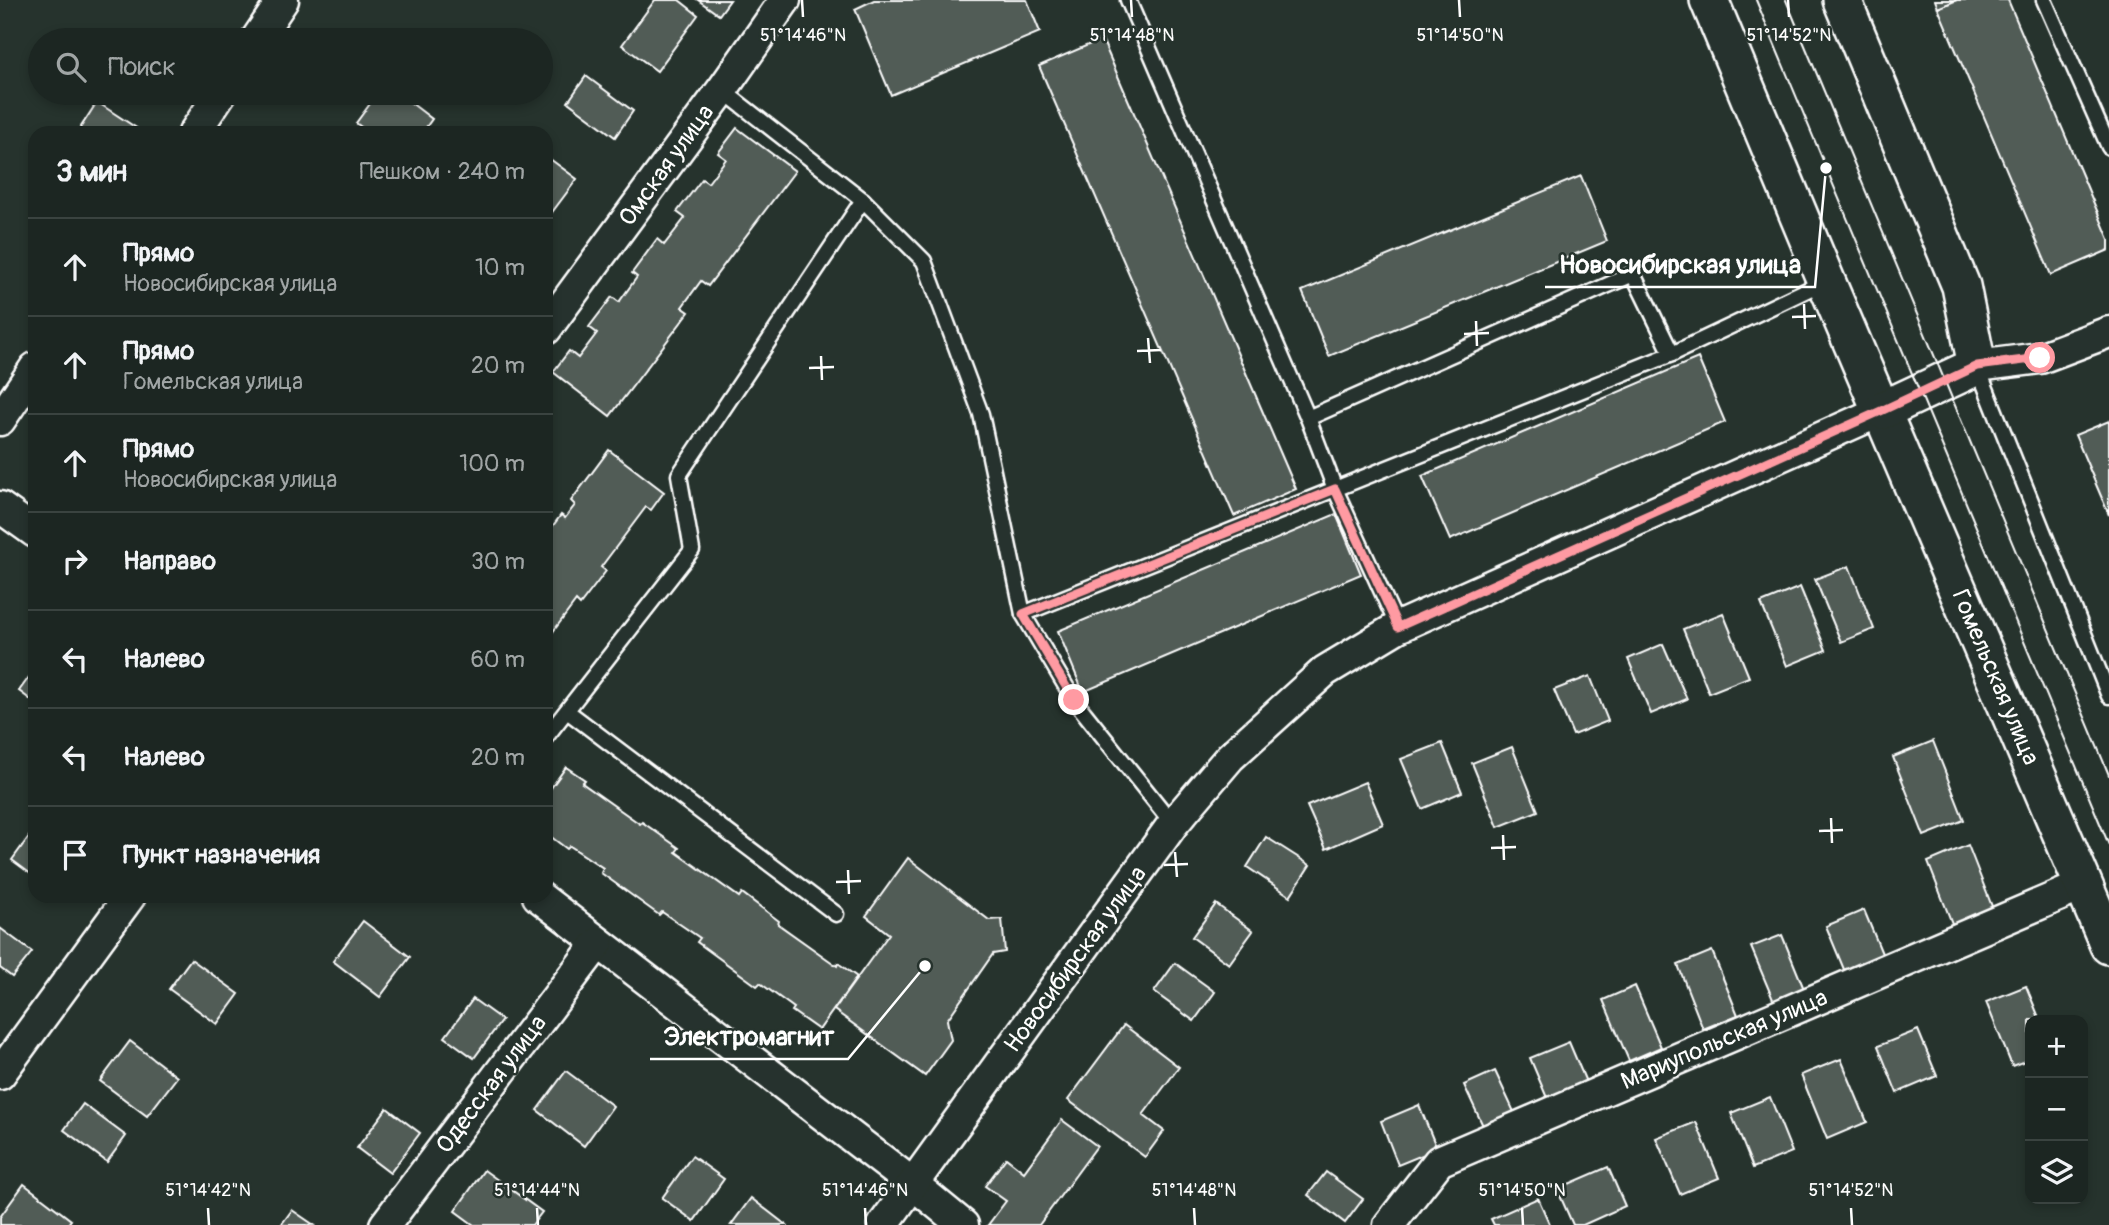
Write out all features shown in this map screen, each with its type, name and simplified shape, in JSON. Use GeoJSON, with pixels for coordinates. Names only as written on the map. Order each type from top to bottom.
{"type":"FeatureCollection","features":[{"type":"Feature","properties":{"kind":"street"},"geometry":{"type":"LineString","coordinates":[[264,28],[283,0]]}},
{"type":"Feature","properties":{"kind":"street","name":"Омская улица"},"geometry":{"type":"LineString","coordinates":[[553,319],[785,0]]}},
{"type":"Feature","properties":{"kind":"street","name":"Гомельская улица"},"geometry":{"type":"LineString","coordinates":[[1709,0],[2109,944]]}},
{"type":"Feature","properties":{"kind":"street"},"geometry":{"type":"LineString","coordinates":[[1842,0],[1961,286],[1977,366]]}},
{"type":"Feature","properties":{"kind":"street"},"geometry":{"type":"LineString","coordinates":[[199,126],[213,105]]}},
{"type":"Feature","properties":{"kind":"street"},"geometry":{"type":"LineString","coordinates":[[1883,410],[1977,366],[2040,358],[2109,332]]}},
{"type":"Feature","properties":{"kind":"street"},"geometry":{"type":"LineString","coordinates":[[0,420],[28,379]]}},
{"type":"Feature","properties":{"kind":"street","name":"Новосибирская улица"},"geometry":{"type":"LineString","coordinates":[[883,1225],[1173,824],[1230,757],[1325,671],[1398,627],[1883,410]]}},
{"type":"Feature","properties":{"kind":"street"},"geometry":{"type":"LineString","coordinates":[[0,507],[28,527]]}},
{"type":"Feature","properties":{"kind":"street","name":"Мариупольская улица"},"geometry":{"type":"LineString","coordinates":[[1389,1225],[1439,1161],[2084,885]]}},
{"type":"Feature","properties":{"kind":"street"},"geometry":{"type":"LineString","coordinates":[[0,1074],[125,903]]}},
{"type":"Feature","properties":{"kind":"street"},"geometry":{"type":"LineString","coordinates":[[547,903],[963,1225]]}},
{"type":"Feature","properties":{"kind":"street","name":"Одесская улица"},"geometry":{"type":"LineString","coordinates":[[385,1225],[598,943]]}},
{"type":"Feature","properties":{"kind":"lane"},"geometry":{"type":"LineString","coordinates":[[1128,0],[1308,418],[1335,489],[1398,627]]}},
{"type":"Feature","properties":{"kind":"lane"},"geometry":{"type":"LineString","coordinates":[[2045,0],[2109,148]]}},
{"type":"Feature","properties":{"kind":"lane"},"geometry":{"type":"LineString","coordinates":[[722,90],[863,200],[924,261],[981,414],[1023,614],[1074,700],[1173,824]]}},
{"type":"Feature","properties":{"kind":"lane"},"geometry":{"type":"LineString","coordinates":[[553,728],[692,550],[678,475],[863,200]]}},
{"type":"Feature","properties":{"kind":"lane"},"geometry":{"type":"LineString","coordinates":[[1308,418],[1633,274],[1672,354]]}},
{"type":"Feature","properties":{"kind":"lane"},"geometry":{"type":"LineString","coordinates":[[1023,614],[1672,354],[1826,281]]}},
{"type":"Feature","properties":{"kind":"lane"},"geometry":{"type":"LineString","coordinates":[[1977,366],[2109,695]]}},
{"type":"Feature","properties":{"kind":"lane"},"geometry":{"type":"LineString","coordinates":[[567,711],[836,914]]}},
{"type":"Feature","properties":{"kind":"building"},"geometry":{"type":"Polygon","coordinates":[[[655,0],[679,0],[698,15],[657,71],[622,45],[655,0]]]}},
{"type":"Feature","properties":{"kind":"building"},"geometry":{"type":"Polygon","coordinates":[[[698,0],[730,0],[719,15],[698,0]]]}},
{"type":"Feature","properties":{"kind":"building"},"geometry":{"type":"Polygon","coordinates":[[[874,0],[1027,0],[1040,32],[891,95],[855,9],[874,0]]]}},
{"type":"Feature","properties":{"kind":"building"},"geometry":{"type":"Polygon","coordinates":[[[1935,0],[1957,0],[1938,8],[1935,0]]]}},
{"type":"Feature","properties":{"kind":"building"},"geometry":{"type":"Polygon","coordinates":[[[1957,0],[2008,0],[2109,239],[2109,250],[2051,275],[1938,8],[1957,0]]]}},
{"type":"Feature","properties":{"kind":"building"},"geometry":{"type":"Polygon","coordinates":[[[1102,39],[1296,489],[1234,516],[1039,66],[1102,39]]]}},
{"type":"Feature","properties":{"kind":"building"},"geometry":{"type":"Polygon","coordinates":[[[586,76],[633,111],[615,137],[568,102],[586,76]]]}},
{"type":"Feature","properties":{"kind":"building"},"geometry":{"type":"Polygon","coordinates":[[[95,105],[102,105],[133,126],[82,126],[95,105]]]}},
{"type":"Feature","properties":{"kind":"building"},"geometry":{"type":"Polygon","coordinates":[[[369,105],[414,105],[432,119],[427,126],[360,126],[356,123],[369,105]]]}},
{"type":"Feature","properties":{"kind":"building"},"geometry":{"type":"Polygon","coordinates":[[[737,128],[795,171],[708,286],[701,281],[682,307],[689,312],[610,416],[553,372],[569,351],[578,358],[597,333],[589,327],[612,297],[619,302],[637,277],[632,273],[657,239],[664,245],[685,218],[677,212],[702,179],[708,183],[726,159],[718,153],[737,128]]]}},
{"type":"Feature","properties":{"kind":"building"},"geometry":{"type":"Polygon","coordinates":[[[553,161],[577,179],[553,211],[553,161]]]}},
{"type":"Feature","properties":{"kind":"building"},"geometry":{"type":"Polygon","coordinates":[[[1581,176],[1607,241],[1329,356],[1302,291],[1581,176]]]}},
{"type":"Feature","properties":{"kind":"building"},"geometry":{"type":"Polygon","coordinates":[[[1698,358],[1725,422],[1450,540],[1422,476],[1698,358]]]}},
{"type":"Feature","properties":{"kind":"building"},"geometry":{"type":"Polygon","coordinates":[[[2109,421],[2109,515],[2075,435],[2109,421]]]}},
{"type":"Feature","properties":{"kind":"building"},"geometry":{"type":"Polygon","coordinates":[[[609,450],[664,492],[651,510],[646,507],[601,567],[606,571],[580,605],[576,601],[553,632],[553,526],[561,515],[565,518],[575,505],[571,501],[609,450]]]}},
{"type":"Feature","properties":{"kind":"building"},"geometry":{"type":"Polygon","coordinates":[[[1336,514],[1361,574],[1083,692],[1058,631],[1336,514]]]}},
{"type":"Feature","properties":{"kind":"building"},"geometry":{"type":"Polygon","coordinates":[[[1849,566],[1874,629],[1841,642],[1815,579],[1849,566]]]}},
{"type":"Feature","properties":{"kind":"building"},"geometry":{"type":"Polygon","coordinates":[[[1800,587],[1826,650],[1787,666],[1761,603],[1800,587]]]}},
{"type":"Feature","properties":{"kind":"building"},"geometry":{"type":"Polygon","coordinates":[[[1723,613],[1749,677],[1709,693],[1683,629],[1723,613]]]}},
{"type":"Feature","properties":{"kind":"building"},"geometry":{"type":"Polygon","coordinates":[[[1663,644],[1687,699],[1651,714],[1628,659],[1663,644]]]}},
{"type":"Feature","properties":{"kind":"building"},"geometry":{"type":"Polygon","coordinates":[[[1590,676],[1608,721],[1573,735],[1554,690],[1590,676]]]}},
{"type":"Feature","properties":{"kind":"building"},"geometry":{"type":"Polygon","coordinates":[[[28,679],[28,698],[19,691],[28,679]]]}},
{"type":"Feature","properties":{"kind":"building"},"geometry":{"type":"Polygon","coordinates":[[[1933,741],[1964,820],[1924,836],[1893,757],[1933,741]]]}},
{"type":"Feature","properties":{"kind":"building"},"geometry":{"type":"Polygon","coordinates":[[[1442,743],[1462,792],[1422,809],[1401,759],[1442,743]]]}},
{"type":"Feature","properties":{"kind":"building"},"geometry":{"type":"Polygon","coordinates":[[[1512,747],[1538,811],[1498,827],[1472,763],[1512,747]]]}},
{"type":"Feature","properties":{"kind":"building"},"geometry":{"type":"Polygon","coordinates":[[[566,767],[585,780],[582,783],[679,848],[676,852],[739,897],[742,893],[779,921],[778,924],[857,977],[819,1030],[760,983],[757,986],[697,942],[700,938],[662,912],[659,915],[601,873],[603,868],[553,838],[553,785],[566,767]]]}},
{"type":"Feature","properties":{"kind":"building"},"geometry":{"type":"Polygon","coordinates":[[[1365,782],[1383,824],[1326,849],[1307,806],[1365,782]]]}},
{"type":"Feature","properties":{"kind":"building"},"geometry":{"type":"Polygon","coordinates":[[[1266,837],[1310,865],[1290,896],[1247,867],[1266,837]]]}},
{"type":"Feature","properties":{"kind":"building"},"geometry":{"type":"Polygon","coordinates":[[[28,838],[28,872],[12,860],[28,838]]]}},
{"type":"Feature","properties":{"kind":"building"},"geometry":{"type":"Polygon","coordinates":[[[1968,845],[1993,909],[1953,926],[1928,862],[1968,845]]]}},
{"type":"Feature","properties":{"kind":"building"},"geometry":{"type":"Polygon","coordinates":[[[908,858],[989,920],[1002,919],[1005,952],[993,954],[947,1020],[951,1040],[925,1076],[834,1010],[889,934],[866,916],[908,858]]]}},
{"type":"Feature","properties":{"kind":"building"},"geometry":{"type":"Polygon","coordinates":[[[1216,904],[1253,931],[1229,964],[1192,937],[1216,904]]]}},
{"type":"Feature","properties":{"kind":"building"},"geometry":{"type":"Polygon","coordinates":[[[1864,910],[1883,956],[1845,972],[1826,926],[1864,910]]]}},
{"type":"Feature","properties":{"kind":"building"},"geometry":{"type":"Polygon","coordinates":[[[363,921],[410,957],[380,997],[333,961],[363,921]]]}},
{"type":"Feature","properties":{"kind":"building"},"geometry":{"type":"Polygon","coordinates":[[[0,928],[32,952],[12,977],[0,968],[0,928]]]}},
{"type":"Feature","properties":{"kind":"building"},"geometry":{"type":"Polygon","coordinates":[[[1782,935],[1804,989],[1774,1002],[1751,947],[1782,935]]]}},
{"type":"Feature","properties":{"kind":"building"},"geometry":{"type":"Polygon","coordinates":[[[1712,951],[1738,1015],[1703,1029],[1678,965],[1712,951]]]}},
{"type":"Feature","properties":{"kind":"building"},"geometry":{"type":"Polygon","coordinates":[[[191,959],[239,994],[217,1024],[169,989],[191,959]]]}},
{"type":"Feature","properties":{"kind":"building"},"geometry":{"type":"Polygon","coordinates":[[[1175,963],[1215,992],[1194,1021],[1154,992],[1175,963]]]}},
{"type":"Feature","properties":{"kind":"building"},"geometry":{"type":"Polygon","coordinates":[[[1635,986],[1661,1047],[1629,1061],[1603,1000],[1635,986]]]}},
{"type":"Feature","properties":{"kind":"building"},"geometry":{"type":"Polygon","coordinates":[[[2026,986],[2038,1015],[2025,1015],[2025,1061],[2012,1066],[1986,1002],[2026,986]]]}},
{"type":"Feature","properties":{"kind":"building"},"geometry":{"type":"Polygon","coordinates":[[[473,999],[502,1020],[474,1058],[445,1037],[473,999]]]}},
{"type":"Feature","properties":{"kind":"building"},"geometry":{"type":"Polygon","coordinates":[[[1124,1025],[1179,1067],[1143,1115],[1164,1131],[1145,1157],[1068,1100],[1124,1025]]]}},
{"type":"Feature","properties":{"kind":"building"},"geometry":{"type":"Polygon","coordinates":[[[1918,1030],[1937,1076],[1897,1093],[1878,1046],[1918,1030]]]}},
{"type":"Feature","properties":{"kind":"building"},"geometry":{"type":"Polygon","coordinates":[[[130,1041],[177,1077],[147,1116],[100,1081],[130,1041]]]}},
{"type":"Feature","properties":{"kind":"building"},"geometry":{"type":"Polygon","coordinates":[[[1569,1042],[1586,1082],[1547,1098],[1530,1058],[1569,1042]]]}},
{"type":"Feature","properties":{"kind":"building"},"geometry":{"type":"Polygon","coordinates":[[[1841,1059],[1867,1122],[1827,1139],[1801,1075],[1841,1059]]]}},
{"type":"Feature","properties":{"kind":"building"},"geometry":{"type":"Polygon","coordinates":[[[566,1071],[613,1106],[584,1146],[537,1110],[566,1071]]]}},
{"type":"Feature","properties":{"kind":"building"},"geometry":{"type":"Polygon","coordinates":[[[1495,1071],[1515,1114],[1484,1128],[1464,1085],[1495,1071]]]}},
{"type":"Feature","properties":{"kind":"building"},"geometry":{"type":"Polygon","coordinates":[[[1770,1097],[1792,1152],[1753,1168],[1731,1113],[1770,1097]]]}},
{"type":"Feature","properties":{"kind":"building"},"geometry":{"type":"Polygon","coordinates":[[[83,1104],[126,1136],[107,1162],[64,1130],[83,1104]]]}},
{"type":"Feature","properties":{"kind":"building"},"geometry":{"type":"Polygon","coordinates":[[[1419,1105],[1437,1149],[1398,1165],[1381,1121],[1419,1105]]]}},
{"type":"Feature","properties":{"kind":"building"},"geometry":{"type":"Polygon","coordinates":[[[387,1108],[420,1133],[390,1173],[357,1148],[387,1108]]]}},
{"type":"Feature","properties":{"kind":"building"},"geometry":{"type":"Polygon","coordinates":[[[1062,1120],[1097,1146],[1039,1225],[988,1225],[1006,1201],[985,1186],[1006,1158],[1024,1172],[1062,1120]]]}},
{"type":"Feature","properties":{"kind":"building"},"geometry":{"type":"Polygon","coordinates":[[[1696,1122],[1719,1178],[1680,1194],[1656,1138],[1696,1122]]]}},
{"type":"Feature","properties":{"kind":"building"},"geometry":{"type":"Polygon","coordinates":[[[692,1156],[724,1179],[694,1221],[662,1198],[692,1156]]]}},
{"type":"Feature","properties":{"kind":"building"},"geometry":{"type":"Polygon","coordinates":[[[1608,1167],[1625,1206],[1583,1225],[1573,1225],[1557,1189],[1608,1167]]]}},
{"type":"Feature","properties":{"kind":"building"},"geometry":{"type":"Polygon","coordinates":[[[484,1170],[542,1212],[532,1225],[474,1225],[455,1211],[484,1170]]]}},
{"type":"Feature","properties":{"kind":"building"},"geometry":{"type":"Polygon","coordinates":[[[1326,1172],[1363,1199],[1345,1223],[1308,1195],[1326,1172]]]}},
{"type":"Feature","properties":{"kind":"building"},"geometry":{"type":"Polygon","coordinates":[[[24,1184],[71,1220],[67,1225],[0,1225],[0,1217],[24,1184]]]}},
{"type":"Feature","properties":{"kind":"building"},"geometry":{"type":"Polygon","coordinates":[[[751,1198],[786,1225],[731,1225],[751,1198]]]}},
{"type":"Feature","properties":{"kind":"building"},"geometry":{"type":"Polygon","coordinates":[[[1538,1198],[1550,1225],[1494,1225],[1491,1219],[1538,1198]]]}},
{"type":"Feature","properties":{"kind":"building"},"geometry":{"type":"Polygon","coordinates":[[[292,1210],[314,1225],[281,1225],[292,1210]]]}},
{"type":"Feature","properties":{"kind":"tram line"},"geometry":{"type":"LineString","coordinates":[[1756,0],[2109,845]]}},
{"type":"Feature","properties":{"kind":"tram line"},"geometry":{"type":"LineString","coordinates":[[1786,0],[2109,775]]}},
{"type":"Feature","properties":{"kind":"place","name":"Новосибирская улица"},"geometry":{"type":"Point","coordinates":[1826,168]}},
{"type":"Feature","properties":{"kind":"place","name":"Электромагнит"},"geometry":{"type":"Point","coordinates":[925,966]}},
{"type":"Feature","properties":{"kind":"route"},"geometry":{"type":"LineString","coordinates":[[1074,700],[1023,614],[1335,489],[1398,627],[1977,366],[2040,358]]}}]}
